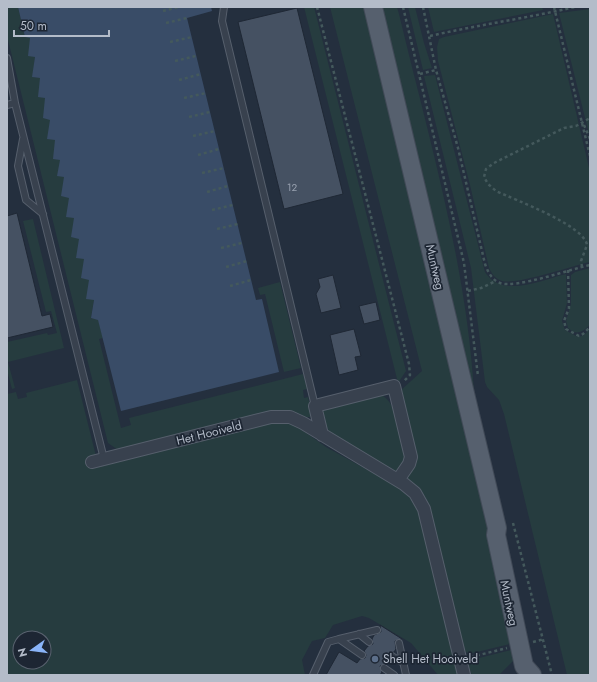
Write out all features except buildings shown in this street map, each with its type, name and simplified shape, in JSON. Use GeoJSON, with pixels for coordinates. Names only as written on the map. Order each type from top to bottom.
{"type":"FeatureCollection","features":[{"type":"Feature","properties":{"kind":"main road","name":"Muntweg"},"geometry":{"type":"LineString","coordinates":[[374,7],[497,528],[501,532],[535,663],[532,675]]}},
{"type":"Feature","properties":{"kind":"street"},"geometry":{"type":"LineString","coordinates":[[322,435],[315,406],[394,386],[411,457],[409,464],[398,480]]}},
{"type":"Feature","properties":{"kind":"street","name":"Het Hooiveld"},"geometry":{"type":"LineString","coordinates":[[98,461],[278,416],[293,418],[398,480],[415,493],[424,509],[464,675]]}},
{"type":"Feature","properties":{"kind":"lane"},"geometry":{"type":"LineString","coordinates":[[224,7],[222,21],[315,406]]}},
{"type":"Feature","properties":{"kind":"lane"},"geometry":{"type":"LineString","coordinates":[[7,58],[15,103],[43,214],[98,461]]}},
{"type":"Feature","properties":{"kind":"lane"},"geometry":{"type":"LineString","coordinates":[[7,105],[15,103]]}},
{"type":"Feature","properties":{"kind":"lane"},"geometry":{"type":"LineString","coordinates":[[24,137],[18,166],[26,200],[43,214]]}},
{"type":"Feature","properties":{"kind":"lane"},"geometry":{"type":"LineString","coordinates":[[313,675],[328,642],[377,630]]}},
{"type":"Feature","properties":{"kind":"lane"},"geometry":{"type":"LineString","coordinates":[[359,634],[369,642]]}},
{"type":"Feature","properties":{"kind":"lane"},"geometry":{"type":"LineString","coordinates":[[339,639],[362,655]]}},
{"type":"Feature","properties":{"kind":"lane"},"geometry":{"type":"LineString","coordinates":[[399,643],[406,675]]}},
{"type":"Feature","properties":{"kind":"lane"},"geometry":{"type":"LineString","coordinates":[[392,656],[403,663]]}},
{"type":"Feature","properties":{"kind":"lane"},"geometry":{"type":"LineString","coordinates":[[384,668],[394,675]]}},
{"type":"Feature","properties":{"kind":"path"},"geometry":{"type":"LineString","coordinates":[[163,11],[179,7]]}},
{"type":"Feature","properties":{"kind":"path"},"geometry":{"type":"LineString","coordinates":[[317,7],[410,368],[408,378],[399,385]]}},
{"type":"Feature","properties":{"kind":"path"},"geometry":{"type":"LineString","coordinates":[[403,7],[464,263],[478,379]]}},
{"type":"Feature","properties":{"kind":"path"},"geometry":{"type":"LineString","coordinates":[[422,7],[430,36],[436,70],[458,148],[485,264],[490,275],[496,281],[505,284],[512,284],[590,265]]}},
{"type":"Feature","properties":{"kind":"path"},"geometry":{"type":"LineString","coordinates":[[554,7],[590,156]]}},
{"type":"Feature","properties":{"kind":"path"},"geometry":{"type":"LineString","coordinates":[[430,36],[575,7]]}},
{"type":"Feature","properties":{"kind":"path"},"geometry":{"type":"LineString","coordinates":[[166,23],[187,18]]}},
{"type":"Feature","properties":{"kind":"path"},"geometry":{"type":"LineString","coordinates":[[170,42],[192,37]]}},
{"type":"Feature","properties":{"kind":"path"},"geometry":{"type":"LineString","coordinates":[[175,61],[196,56]]}},
{"type":"Feature","properties":{"kind":"path"},"geometry":{"type":"LineString","coordinates":[[420,74],[436,70]]}},
{"type":"Feature","properties":{"kind":"path"},"geometry":{"type":"LineString","coordinates":[[179,80],[201,74]]}},
{"type":"Feature","properties":{"kind":"path"},"geometry":{"type":"LineString","coordinates":[[184,98],[206,93]]}},
{"type":"Feature","properties":{"kind":"path"},"geometry":{"type":"LineString","coordinates":[[189,117],[210,112]]}},
{"type":"Feature","properties":{"kind":"path"},"geometry":{"type":"LineString","coordinates":[[582,267],[581,261],[588,249],[586,239],[568,224],[496,191],[488,184],[484,176],[486,169],[494,163],[564,128],[582,123],[590,118]]}},
{"type":"Feature","properties":{"kind":"path"},"geometry":{"type":"LineString","coordinates":[[582,123],[590,139]]}},
{"type":"Feature","properties":{"kind":"path"},"geometry":{"type":"LineString","coordinates":[[193,136],[215,131]]}},
{"type":"Feature","properties":{"kind":"path"},"geometry":{"type":"LineString","coordinates":[[198,154],[219,149]]}},
{"type":"Feature","properties":{"kind":"path"},"geometry":{"type":"LineString","coordinates":[[202,173],[224,168]]}},
{"type":"Feature","properties":{"kind":"path"},"geometry":{"type":"LineString","coordinates":[[207,192],[228,186]]}},
{"type":"Feature","properties":{"kind":"path"},"geometry":{"type":"LineString","coordinates":[[212,210],[233,205]]}},
{"type":"Feature","properties":{"kind":"path"},"geometry":{"type":"LineString","coordinates":[[217,229],[238,224]]}},
{"type":"Feature","properties":{"kind":"path"},"geometry":{"type":"LineString","coordinates":[[221,248],[242,243]]}},
{"type":"Feature","properties":{"kind":"path"},"geometry":{"type":"LineString","coordinates":[[226,266],[247,261]]}},
{"type":"Feature","properties":{"kind":"path"},"geometry":{"type":"LineString","coordinates":[[568,270],[569,308],[564,321],[566,328],[579,336],[590,327]]}},
{"type":"Feature","properties":{"kind":"path"},"geometry":{"type":"LineString","coordinates":[[230,286],[251,280]]}},
{"type":"Feature","properties":{"kind":"path"},"geometry":{"type":"LineString","coordinates":[[468,291],[481,288],[496,281]]}},
{"type":"Feature","properties":{"kind":"path"},"geometry":{"type":"LineString","coordinates":[[511,515],[552,675]]}},
{"type":"Feature","properties":{"kind":"path"},"geometry":{"type":"LineString","coordinates":[[534,641],[544,639]]}},
{"type":"Feature","properties":{"kind":"path"},"geometry":{"type":"LineString","coordinates":[[466,658],[514,646]]}},
{"type":"Feature","properties":{"kind":"green space"},"geometry":{"type":"Polygon","coordinates":[[[7,7],[18,7],[25,36],[30,37],[35,57],[33,77],[40,78],[94,300],[91,318],[98,319],[103,338],[99,339],[121,428],[131,425],[129,418],[303,374],[307,389],[303,390],[304,398],[308,397],[312,414],[310,417],[305,417],[290,411],[276,410],[118,450],[108,443],[7,36],[7,7]]]}},
{"type":"Feature","properties":{"kind":"green space"},"geometry":{"type":"Polygon","coordinates":[[[304,7],[314,7],[406,371],[398,383],[304,7]]]}},
{"type":"Feature","properties":{"kind":"green space"},"geometry":{"type":"Polygon","coordinates":[[[330,7],[365,7],[514,643],[469,654],[464,651],[427,501],[418,488],[407,478],[416,461],[416,456],[400,391],[422,371],[330,7]]]}},
{"type":"Feature","properties":{"kind":"green space"},"geometry":{"type":"Polygon","coordinates":[[[382,7],[397,7],[434,154],[455,248],[470,343],[474,391],[382,7]]]}},
{"type":"Feature","properties":{"kind":"green space"},"geometry":{"type":"Polygon","coordinates":[[[408,7],[415,7],[432,68],[423,70],[408,7]]]}},
{"type":"Feature","properties":{"kind":"green space"},"geometry":{"type":"Polygon","coordinates":[[[428,7],[542,7],[543,10],[434,32],[428,7]]]}},
{"type":"Feature","properties":{"kind":"green space"},"geometry":{"type":"Polygon","coordinates":[[[590,9],[590,138],[559,13],[590,9]]]}},
{"type":"Feature","properties":{"kind":"green space"},"geometry":{"type":"Polygon","coordinates":[[[553,14],[590,172],[590,262],[532,278],[502,281],[494,276],[489,268],[470,185],[438,61],[437,47],[439,39],[444,37],[553,14]]]}},
{"type":"Feature","properties":{"kind":"green space"},"geometry":{"type":"Polygon","coordinates":[[[435,75],[485,272],[492,280],[501,285],[512,286],[534,283],[566,274],[567,303],[562,321],[565,330],[578,337],[584,335],[590,329],[590,675],[567,675],[504,414],[499,400],[487,387],[485,382],[471,268],[424,76],[435,75]]]}},
{"type":"Feature","properties":{"kind":"green space"},"geometry":{"type":"Polygon","coordinates":[[[33,219],[64,348],[8,362],[15,388],[12,389],[7,370],[7,342],[47,333],[48,335],[57,333],[51,311],[46,312],[23,221],[33,219]]]}},
{"type":"Feature","properties":{"kind":"green space"},"geometry":{"type":"Polygon","coordinates":[[[590,268],[590,325],[582,331],[574,332],[568,328],[566,321],[571,304],[571,275],[575,272],[590,268]]]}},
{"type":"Feature","properties":{"kind":"green space"},"geometry":{"type":"Polygon","coordinates":[[[280,282],[301,368],[284,372],[265,294],[260,295],[258,288],[280,282]]]}},
{"type":"Feature","properties":{"kind":"green space"},"geometry":{"type":"Polygon","coordinates":[[[77,380],[96,456],[276,422],[285,422],[295,425],[326,447],[402,489],[408,493],[418,509],[460,675],[438,675],[411,643],[369,618],[362,616],[333,625],[325,638],[312,641],[302,660],[305,675],[7,675],[7,394],[16,392],[18,399],[27,397],[26,393],[77,380]]]}},
{"type":"Feature","properties":{"kind":"green space"},"geometry":{"type":"Polygon","coordinates":[[[380,395],[386,398],[395,412],[406,458],[397,472],[331,434],[326,426],[322,410],[380,395]]]}},
{"type":"Feature","properties":{"kind":"green space"},"geometry":{"type":"Polygon","coordinates":[[[515,649],[513,661],[499,675],[472,675],[467,664],[471,660],[515,649]]]}},
{"type":"Feature","properties":{"kind":"water"},"geometry":{"type":"Polygon","coordinates":[[[18,7],[211,7],[212,11],[187,18],[256,300],[262,299],[279,372],[121,411],[98,320],[91,318],[94,300],[86,299],[89,280],[81,278],[84,259],[76,258],[79,239],[71,237],[74,218],[66,217],[69,198],[61,196],[64,177],[57,176],[60,160],[53,159],[55,140],[47,139],[50,120],[43,118],[45,98],[38,97],[40,78],[32,77],[35,57],[28,56],[30,38],[25,37],[18,7]]]}},
{"type":"Feature","properties":{"kind":"place","name":"Shell Het Hooiveld"},"geometry":{"type":"Point","coordinates":[375,659]}}]}
